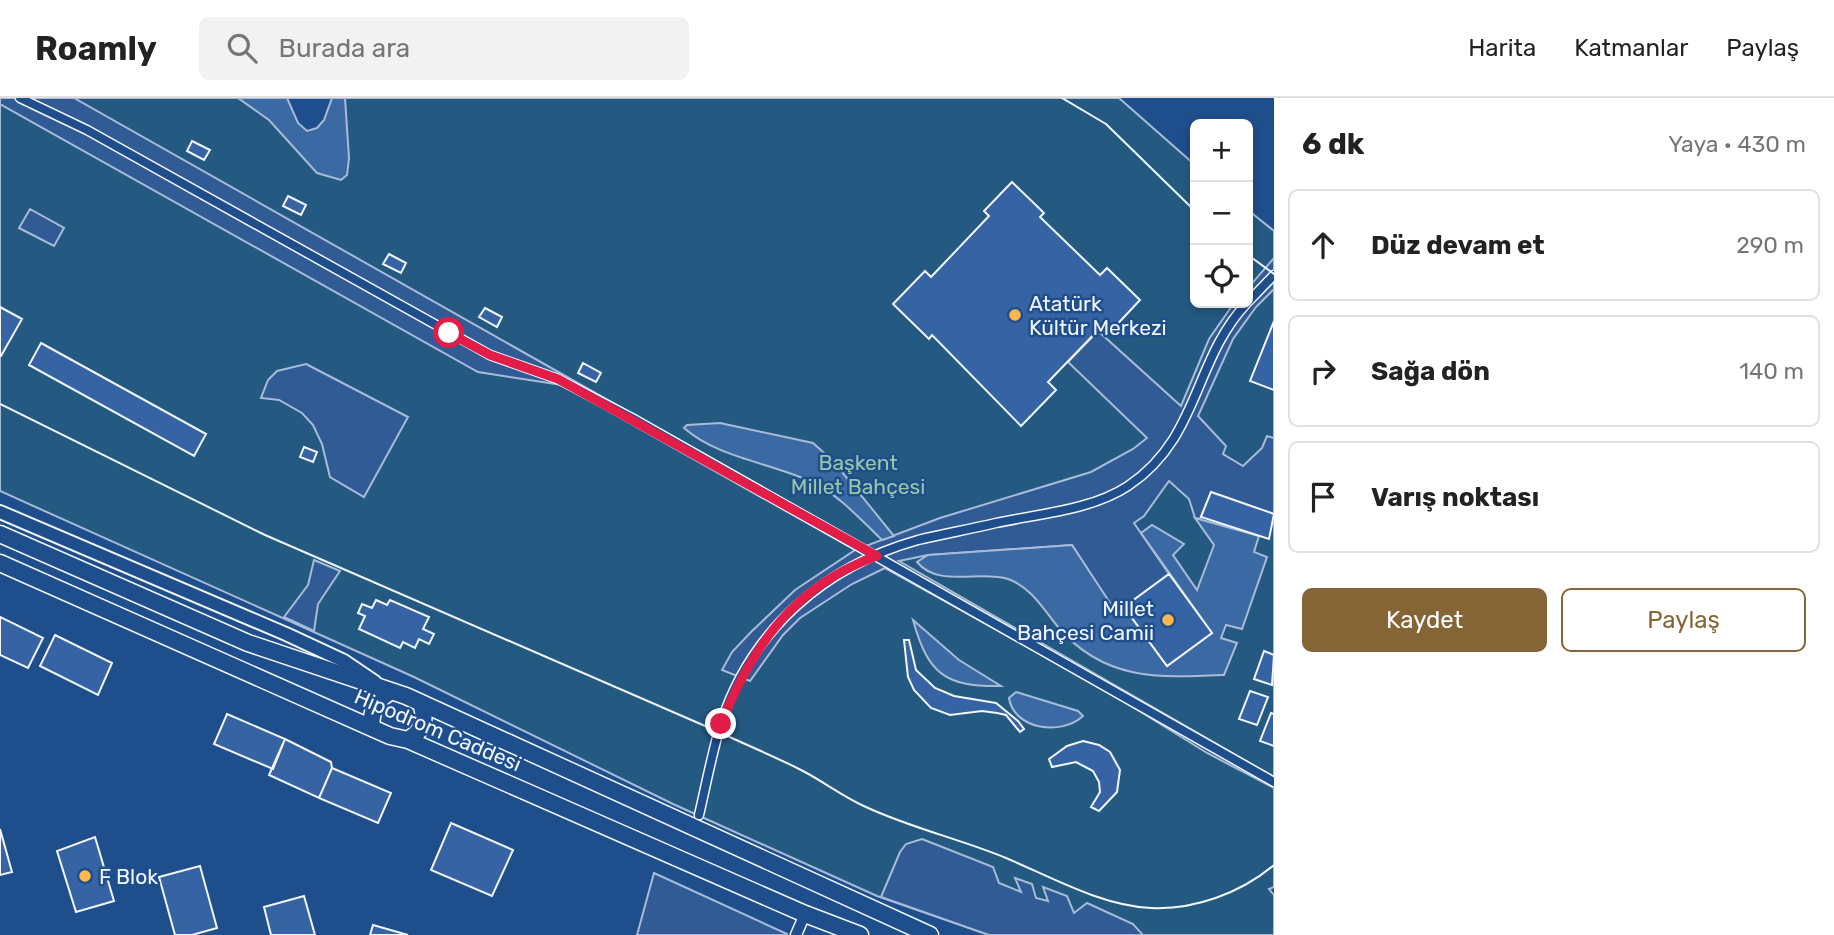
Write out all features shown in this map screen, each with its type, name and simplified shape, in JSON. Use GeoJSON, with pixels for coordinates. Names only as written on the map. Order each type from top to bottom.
{"type":"FeatureCollection","features":[{"type":"Feature","properties":{"kind":"main road","name":"Hipodrom Caddesi"},"geometry":{"type":"LineString","coordinates":[[0,534],[248,643],[406,696],[422,706],[930,935]]}},
{"type":"Feature","properties":{"kind":"main road","name":"Hipodrom Caddesi"},"geometry":{"type":"LineString","coordinates":[[0,563],[390,736],[408,740],[805,914],[860,935]]}},
{"type":"Feature","properties":{"kind":"main road"},"geometry":{"type":"LineString","coordinates":[[371,727],[372,712],[378,699],[390,692]]}},
{"type":"Feature","properties":{"kind":"main road"},"geometry":{"type":"LineString","coordinates":[[408,740],[421,732],[425,718],[422,706]]}},
{"type":"Feature","properties":{"kind":"street"},"geometry":{"type":"LineString","coordinates":[[20,98],[99,137],[490,355],[558,379],[632,418],[1274,782]]}},
{"type":"Feature","properties":{"kind":"street"},"geometry":{"type":"LineString","coordinates":[[1253,296],[1274,275]]}},
{"type":"Feature","properties":{"kind":"street"},"geometry":{"type":"LineString","coordinates":[[699,815],[721,724],[740,678],[763,638],[799,602],[837,576],[916,541],[1091,502],[1126,487],[1158,463],[1183,426],[1219,342],[1243,308]]}},
{"type":"Feature","properties":{"kind":"street","name":"Hipodrom Caddesi"},"geometry":{"type":"LineString","coordinates":[[0,512],[344,661],[390,692]]}},
{"type":"Feature","properties":{"kind":"street"},"geometry":{"type":"LineString","coordinates":[[796,935],[805,914]]}},
{"type":"Feature","properties":{"kind":"green space","name":"Başkent Millet Bahçesi"},"geometry":{"type":"Polygon","coordinates":[[[0,98],[1119,98],[1190,161],[1190,308],[1253,308],[1253,214],[1274,231],[1274,887],[1269,889],[1274,895],[1274,935],[989,935],[877,896],[673,804],[414,677],[0,491],[0,98]]]}},
{"type":"Feature","properties":{"kind":"shaded area"},"geometry":{"type":"Polygon","coordinates":[[[0,98],[74,98],[866,546],[940,518],[1091,472],[1133,449],[1147,438],[1068,362],[1098,331],[1181,406],[1209,339],[1231,308],[1253,308],[1253,282],[1274,258],[1274,289],[1256,307],[1233,339],[1198,416],[1226,446],[1223,454],[1243,466],[1262,448],[1267,436],[1274,438],[1274,514],[1211,492],[1200,519],[1195,518],[1189,499],[1169,481],[1144,516],[1134,523],[1169,574],[1116,613],[1072,545],[928,555],[899,561],[1274,777],[1274,788],[1207,753],[1104,689],[885,568],[852,584],[800,618],[783,635],[750,681],[722,670],[732,652],[795,590],[855,550],[562,385],[478,372],[0,104],[0,98]]]}},
{"type":"Feature","properties":{"kind":"shaded area"},"geometry":{"type":"Polygon","coordinates":[[[238,98],[345,98],[349,158],[347,175],[341,180],[317,173],[269,120],[238,98]]]}},
{"type":"Feature","properties":{"kind":"shaded area"},"geometry":{"type":"Polygon","coordinates":[[[30,209],[64,228],[54,246],[19,228],[30,209]]]}},
{"type":"Feature","properties":{"kind":"shaded area"},"geometry":{"type":"Polygon","coordinates":[[[306,364],[408,417],[364,497],[330,477],[322,444],[313,425],[302,413],[279,400],[261,398],[268,380],[277,371],[306,364]]]}},
{"type":"Feature","properties":{"kind":"shaded area"},"geometry":{"type":"Polygon","coordinates":[[[720,423],[813,443],[834,462],[894,536],[882,540],[822,487],[796,475],[729,453],[684,428],[687,425],[720,423]]]}},
{"type":"Feature","properties":{"kind":"shaded area"},"geometry":{"type":"Polygon","coordinates":[[[1195,518],[1259,536],[1254,552],[1267,557],[1242,629],[1226,625],[1221,638],[1237,643],[1224,675],[1155,675],[1114,667],[1094,658],[1076,645],[1024,587],[997,577],[936,574],[917,562],[928,555],[1072,545],[1116,612],[1124,607],[1167,666],[1212,633],[1141,533],[1152,525],[1184,544],[1173,555],[1197,590],[1214,545],[1195,518]]]}},
{"type":"Feature","properties":{"kind":"shaded area"},"geometry":{"type":"Polygon","coordinates":[[[314,560],[340,571],[318,604],[314,631],[284,617],[308,585],[314,560]]]}},
{"type":"Feature","properties":{"kind":"shaded area"},"geometry":{"type":"Polygon","coordinates":[[[913,620],[959,660],[1001,686],[966,684],[942,674],[925,653],[913,620]]]}},
{"type":"Feature","properties":{"kind":"shaded area"},"geometry":{"type":"Polygon","coordinates":[[[1016,692],[1078,711],[1083,716],[1074,722],[1052,728],[1029,723],[1013,709],[1009,698],[1016,692]]]}},
{"type":"Feature","properties":{"kind":"shaded area"},"geometry":{"type":"Polygon","coordinates":[[[922,839],[993,867],[999,883],[1021,892],[1015,878],[1032,884],[1036,898],[1048,901],[1043,887],[1067,896],[1074,913],[1087,903],[1133,924],[1143,935],[989,935],[881,897],[900,852],[906,844],[922,839]]]}},
{"type":"Feature","properties":{"kind":"shaded area"},"geometry":{"type":"Polygon","coordinates":[[[654,873],[787,934],[787,935],[637,935],[654,873]]]}},
{"type":"Feature","properties":{"kind":"pier"},"geometry":{"type":"Polygon","coordinates":[[[287,98],[332,98],[324,120],[317,128],[307,131],[298,123],[287,98]]]}},
{"type":"Feature","properties":{"kind":"building"},"geometry":{"type":"Polygon","coordinates":[[[192,141],[210,150],[204,160],[187,151],[192,141]]]}},
{"type":"Feature","properties":{"kind":"building","name":"Atatürk Kültür Merkezi"},"geometry":{"type":"Polygon","coordinates":[[[1012,182],[1044,213],[1040,217],[1100,275],[1107,268],[1140,300],[1110,332],[1103,325],[1048,382],[1056,390],[1021,426],[932,335],[929,339],[893,304],[925,271],[931,277],[989,216],[984,211],[1012,182]]]}},
{"type":"Feature","properties":{"kind":"building"},"geometry":{"type":"Polygon","coordinates":[[[288,196],[306,205],[301,215],[283,206],[288,196]]]}},
{"type":"Feature","properties":{"kind":"building"},"geometry":{"type":"Polygon","coordinates":[[[389,254],[406,263],[401,273],[383,264],[389,254]]]}},
{"type":"Feature","properties":{"kind":"building"},"geometry":{"type":"Polygon","coordinates":[[[0,307],[22,319],[1,356],[0,356],[0,307]]]}},
{"type":"Feature","properties":{"kind":"building"},"geometry":{"type":"Polygon","coordinates":[[[485,308],[502,317],[497,327],[479,317],[485,308]]]}},
{"type":"Feature","properties":{"kind":"building"},"geometry":{"type":"Polygon","coordinates":[[[1274,321],[1274,390],[1250,381],[1274,321]]]}},
{"type":"Feature","properties":{"kind":"building"},"geometry":{"type":"Polygon","coordinates":[[[41,343],[206,434],[194,456],[29,365],[41,343]]]}},
{"type":"Feature","properties":{"kind":"building"},"geometry":{"type":"Polygon","coordinates":[[[583,363],[601,373],[596,382],[578,373],[583,363]]]}},
{"type":"Feature","properties":{"kind":"building"},"geometry":{"type":"Polygon","coordinates":[[[304,447],[317,452],[313,462],[300,457],[304,447]]]}},
{"type":"Feature","properties":{"kind":"building"},"geometry":{"type":"Polygon","coordinates":[[[1211,492],[1274,514],[1269,539],[1201,517],[1211,492]]]}},
{"type":"Feature","properties":{"kind":"building","name":"Millet Bahçesi Camii"},"geometry":{"type":"Polygon","coordinates":[[[1169,574],[1212,633],[1167,666],[1124,607],[1169,574]]]}},
{"type":"Feature","properties":{"kind":"building"},"geometry":{"type":"Polygon","coordinates":[[[376,600],[387,605],[390,600],[429,617],[423,629],[434,634],[429,644],[419,639],[415,648],[403,642],[400,648],[359,629],[365,616],[358,613],[362,604],[372,608],[376,600]]]}},
{"type":"Feature","properties":{"kind":"building"},"geometry":{"type":"Polygon","coordinates":[[[0,617],[43,638],[28,668],[0,655],[0,617]]]}},
{"type":"Feature","properties":{"kind":"building"},"geometry":{"type":"Polygon","coordinates":[[[55,635],[112,663],[98,695],[40,666],[55,635]]]}},
{"type":"Feature","properties":{"kind":"building"},"geometry":{"type":"Polygon","coordinates":[[[904,640],[909,640],[916,670],[935,688],[954,696],[996,703],[1024,729],[1020,732],[1006,715],[982,711],[950,715],[931,708],[914,690],[908,677],[904,640]]]}},
{"type":"Feature","properties":{"kind":"building"},"geometry":{"type":"Polygon","coordinates":[[[1264,651],[1274,655],[1272,685],[1254,679],[1264,651]]]}},
{"type":"Feature","properties":{"kind":"building"},"geometry":{"type":"Polygon","coordinates":[[[1250,691],[1268,697],[1257,725],[1239,719],[1250,691]]]}},
{"type":"Feature","properties":{"kind":"building"},"geometry":{"type":"Polygon","coordinates":[[[1271,713],[1274,714],[1274,746],[1260,741],[1271,713]]]}},
{"type":"Feature","properties":{"kind":"building"},"geometry":{"type":"Polygon","coordinates":[[[227,714],[285,739],[273,769],[214,744],[227,714]]]}},
{"type":"Feature","properties":{"kind":"building"},"geometry":{"type":"Polygon","coordinates":[[[285,739],[331,762],[332,768],[319,798],[269,775],[285,739]]]}},
{"type":"Feature","properties":{"kind":"building"},"geometry":{"type":"Polygon","coordinates":[[[1083,741],[1099,745],[1110,752],[1120,770],[1117,792],[1099,811],[1091,807],[1100,792],[1099,782],[1093,771],[1076,762],[1052,767],[1049,759],[1067,746],[1083,741]]]}},
{"type":"Feature","properties":{"kind":"building"},"geometry":{"type":"Polygon","coordinates":[[[332,768],[391,793],[378,823],[319,798],[332,768]]]}},
{"type":"Feature","properties":{"kind":"building"},"geometry":{"type":"Polygon","coordinates":[[[451,823],[513,850],[492,896],[431,870],[451,823]]]}},
{"type":"Feature","properties":{"kind":"building"},"geometry":{"type":"Polygon","coordinates":[[[0,829],[12,872],[0,875],[0,829]]]}},
{"type":"Feature","properties":{"kind":"building","name":"F Blok"},"geometry":{"type":"Polygon","coordinates":[[[95,837],[114,901],[76,912],[57,851],[95,837]]]}},
{"type":"Feature","properties":{"kind":"building"},"geometry":{"type":"Polygon","coordinates":[[[200,866],[217,928],[192,935],[175,935],[159,877],[200,866]]]}},
{"type":"Feature","properties":{"kind":"building"},"geometry":{"type":"Polygon","coordinates":[[[304,896],[315,935],[271,935],[264,907],[304,896]]]}},
{"type":"Feature","properties":{"kind":"building"},"geometry":{"type":"Polygon","coordinates":[[[373,925],[408,935],[370,935],[373,925]]]}},
{"type":"Feature","properties":{"kind":"tram line"},"geometry":{"type":"LineString","coordinates":[[1062,98],[1106,124],[1190,206]]}},
{"type":"Feature","properties":{"kind":"tram line"},"geometry":{"type":"LineString","coordinates":[[1253,259],[1274,274]]}},
{"type":"Feature","properties":{"kind":"tram line"},"geometry":{"type":"LineString","coordinates":[[0,404],[265,535],[719,732],[801,770],[866,807],[989,851],[1095,896],[1133,906],[1184,906],[1232,891],[1274,865]]}},
{"type":"Feature","properties":{"kind":"place","name":"Atatürk Kültür Merkezi"},"geometry":{"type":"Point","coordinates":[1015,315]}},
{"type":"Feature","properties":{"kind":"place","name":"Millet Bahçesi Camii"},"geometry":{"type":"Point","coordinates":[1168,620]}},
{"type":"Feature","properties":{"kind":"place","name":"F Blok"},"geometry":{"type":"Point","coordinates":[85,876]}},
{"type":"Feature","properties":{"kind":"route"},"geometry":{"type":"LineString","coordinates":[[449,333],[490,355],[558,379],[632,418],[813,523],[877,556],[837,576],[799,602],[763,638],[740,678],[721,724]]}}]}
